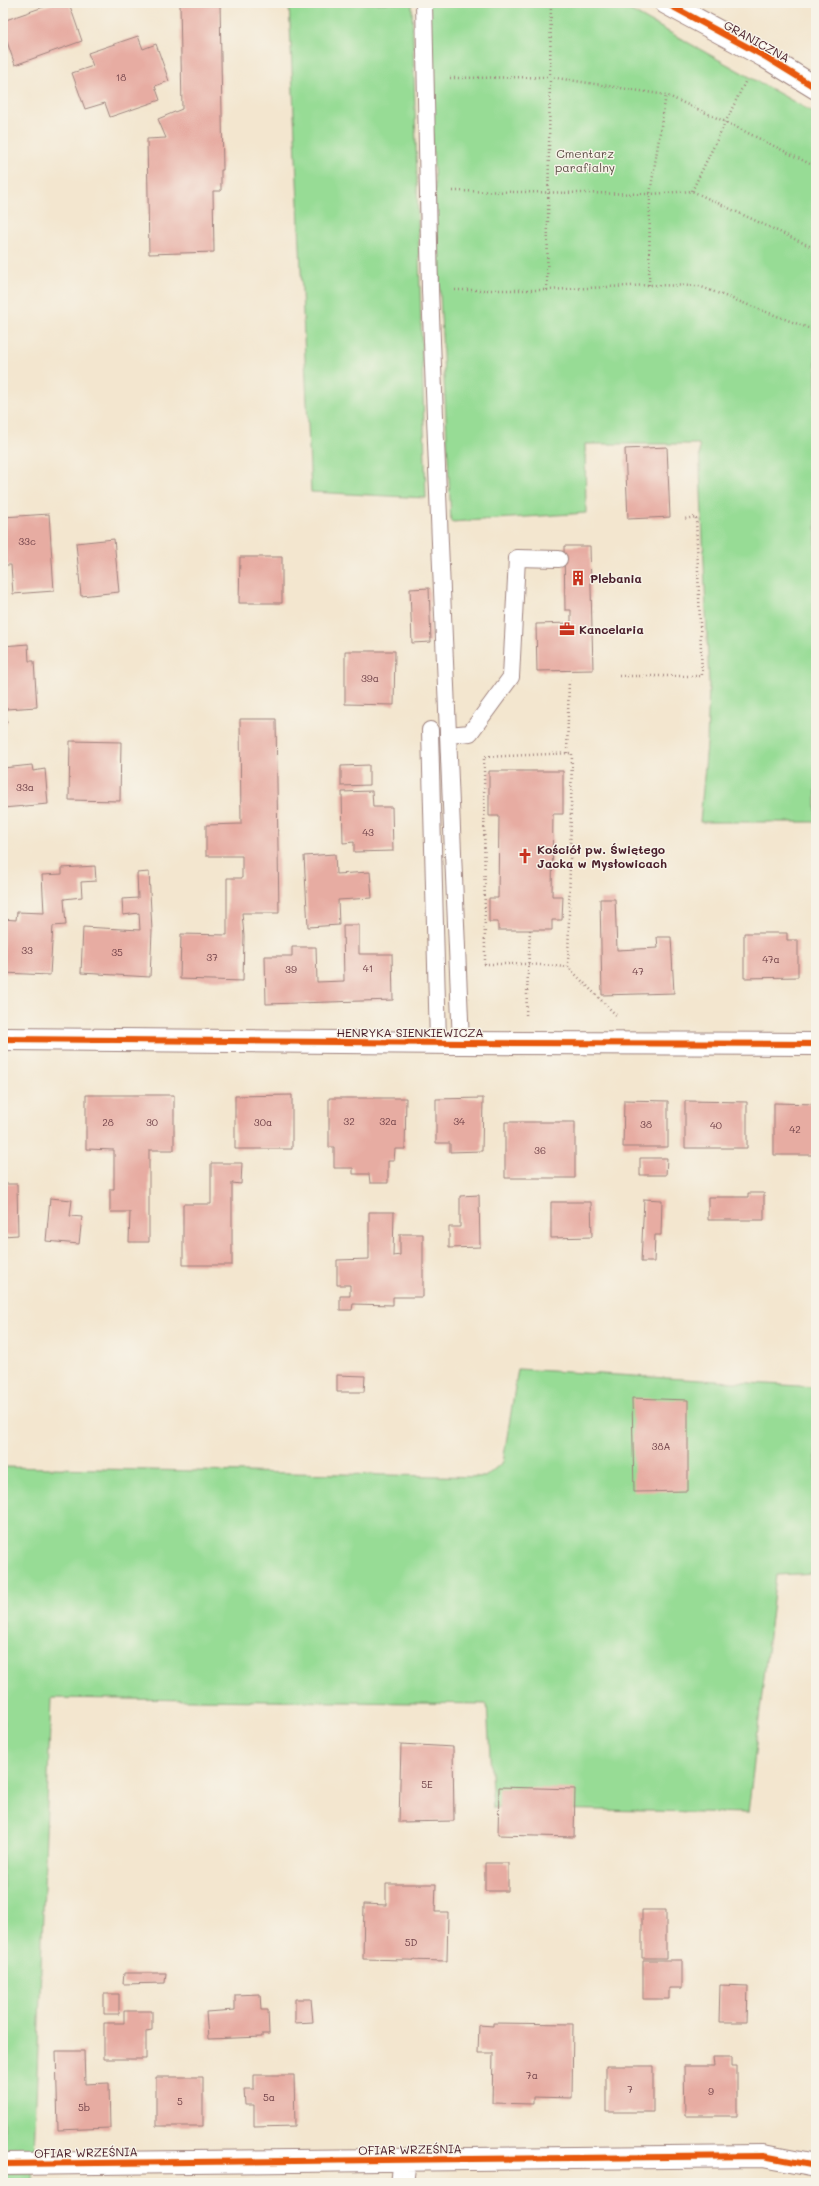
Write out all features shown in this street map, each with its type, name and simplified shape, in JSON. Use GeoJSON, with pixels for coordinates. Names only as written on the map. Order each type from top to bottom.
{"type":"FeatureCollection","features":[{"type":"Feature","properties":{"kind":"street","name":"GRANICZNA"},"geometry":{"type":"LineString","coordinates":[[666,3],[764,56],[816,88]]}},
{"type":"Feature","properties":{"kind":"street","name":"HENRYKA SIENKIEWICZA"},"geometry":{"type":"LineString","coordinates":[[3,1039],[438,1043],[816,1044]]}},
{"type":"Feature","properties":{"kind":"street","name":"OFIAR WRZEŚNIA"},"geometry":{"type":"LineString","coordinates":[[3,2164],[763,2156],[816,2166]]}},
{"type":"Feature","properties":{"kind":"street","name":"OFIAR WRZEŚNIA"},"geometry":{"type":"LineString","coordinates":[[402,2183],[404,2160]]}},
{"type":"Feature","properties":{"kind":"lane"},"geometry":{"type":"LineString","coordinates":[[424,3],[430,290],[461,1043]]}},
{"type":"Feature","properties":{"kind":"lane"},"geometry":{"type":"LineString","coordinates":[[448,735],[470,733],[511,676],[516,558],[559,559]]}},
{"type":"Feature","properties":{"kind":"lane","name":"HENRYKA SIENKIEWICZA"},"geometry":{"type":"LineString","coordinates":[[430,730],[438,1043]]}},
{"type":"Feature","properties":{"kind":"path"},"geometry":{"type":"LineString","coordinates":[[547,290],[551,3]]}},
{"type":"Feature","properties":{"kind":"path"},"geometry":{"type":"LineString","coordinates":[[448,78],[550,77],[666,95],[726,122],[816,167]]}},
{"type":"Feature","properties":{"kind":"path"},"geometry":{"type":"LineString","coordinates":[[692,191],[745,82]]}},
{"type":"Feature","properties":{"kind":"path"},"geometry":{"type":"LineString","coordinates":[[649,285],[650,194],[666,95]]}},
{"type":"Feature","properties":{"kind":"path"},"geometry":{"type":"LineString","coordinates":[[450,191],[650,194],[692,191],[816,249]]}},
{"type":"Feature","properties":{"kind":"path"},"geometry":{"type":"LineString","coordinates":[[430,290],[547,290],[649,285],[699,286],[816,331]]}},
{"type":"Feature","properties":{"kind":"path"},"geometry":{"type":"LineString","coordinates":[[619,676],[702,676],[696,517],[684,519]]}},
{"type":"Feature","properties":{"kind":"path"},"geometry":{"type":"LineString","coordinates":[[567,753],[570,678]]}},
{"type":"Feature","properties":{"kind":"path"},"geometry":{"type":"LineString","coordinates":[[568,967],[572,753],[484,757],[485,964],[528,964],[568,967],[618,1017]]}},
{"type":"Feature","properties":{"kind":"path"},"geometry":{"type":"LineString","coordinates":[[526,1022],[530,930]]}},
{"type":"Feature","properties":{"kind":"green space"},"geometry":{"type":"Polygon","coordinates":[[[289,3],[412,3],[426,498],[311,492],[289,3]]]}},
{"type":"Feature","properties":{"kind":"green space","name":"Cmentarz parafialny"},"geometry":{"type":"Polygon","coordinates":[[[426,3],[617,3],[816,114],[816,822],[700,822],[707,744],[709,683],[699,444],[585,444],[586,513],[451,522],[426,3]]]}},
{"type":"Feature","properties":{"kind":"green space"},"geometry":{"type":"Polygon","coordinates":[[[518,1369],[816,1387],[816,1573],[776,1575],[748,1813],[493,1808],[487,1704],[51,1698],[33,2183],[3,2183],[3,1467],[485,1477],[503,1462],[518,1369]]]}},
{"type":"Feature","properties":{"kind":"building"},"geometry":{"type":"Polygon","coordinates":[[[55,3],[69,3],[82,41],[15,65],[3,30],[3,21],[55,3]]]}},
{"type":"Feature","properties":{"kind":"building"},"geometry":{"type":"Polygon","coordinates":[[[180,3],[220,3],[223,170],[221,170],[221,191],[213,191],[214,252],[149,254],[147,139],[166,138],[158,119],[182,109],[180,3]]]}},
{"type":"Feature","properties":{"kind":"building"},"geometry":{"type":"Polygon","coordinates":[[[138,36],[143,49],[156,44],[169,81],[155,86],[160,100],[110,117],[105,103],[85,109],[72,73],[93,66],[88,53],[138,36]]]}},
{"type":"Feature","properties":{"kind":"building"},"geometry":{"type":"Polygon","coordinates":[[[667,447],[670,517],[628,519],[625,449],[667,447]]]}},
{"type":"Feature","properties":{"kind":"building"},"geometry":{"type":"Polygon","coordinates":[[[49,514],[54,591],[13,594],[11,565],[3,565],[3,517],[49,514]]]}},
{"type":"Feature","properties":{"kind":"building"},"geometry":{"type":"Polygon","coordinates":[[[114,539],[119,592],[81,596],[76,543],[114,539]]]}},
{"type":"Feature","properties":{"kind":"building","name":"Plebania"},"geometry":{"type":"Polygon","coordinates":[[[564,546],[590,546],[593,670],[537,671],[536,624],[571,623],[571,610],[565,610],[564,546]]]}},
{"type":"Feature","properties":{"kind":"building"},"geometry":{"type":"Polygon","coordinates":[[[240,557],[282,557],[282,603],[239,603],[240,557]]]}},
{"type":"Feature","properties":{"kind":"building"},"geometry":{"type":"Polygon","coordinates":[[[429,588],[431,642],[412,643],[410,589],[429,588]]]}},
{"type":"Feature","properties":{"kind":"building"},"geometry":{"type":"Polygon","coordinates":[[[28,644],[29,661],[34,661],[37,707],[6,709],[7,723],[3,723],[3,646],[28,644]]]}},
{"type":"Feature","properties":{"kind":"building"},"geometry":{"type":"Polygon","coordinates":[[[345,651],[395,651],[394,705],[345,704],[345,651]]]}},
{"type":"Feature","properties":{"kind":"building"},"geometry":{"type":"Polygon","coordinates":[[[240,719],[276,719],[279,913],[242,913],[244,936],[243,981],[180,979],[181,934],[227,935],[227,878],[242,878],[242,856],[206,856],[206,825],[241,824],[240,719]]]}},
{"type":"Feature","properties":{"kind":"building"},"geometry":{"type":"Polygon","coordinates":[[[70,741],[121,742],[120,801],[69,800],[70,741]]]}},
{"type":"Feature","properties":{"kind":"building"},"geometry":{"type":"Polygon","coordinates":[[[32,765],[33,771],[45,769],[48,804],[3,808],[3,768],[32,765]]]}},
{"type":"Feature","properties":{"kind":"building"},"geometry":{"type":"Polygon","coordinates":[[[369,765],[369,785],[341,786],[341,766],[369,765]]]}},
{"type":"Feature","properties":{"kind":"building","name":"Kościół pw. Świętego Jacka w Mysłowicach"},"geometry":{"type":"Polygon","coordinates":[[[489,771],[563,771],[563,814],[553,814],[552,896],[563,896],[562,920],[552,920],[552,930],[498,930],[498,922],[489,922],[489,898],[498,898],[499,816],[489,816],[489,771]]]}},
{"type":"Feature","properties":{"kind":"building"},"geometry":{"type":"Polygon","coordinates":[[[372,791],[373,807],[392,807],[393,851],[354,852],[354,842],[343,843],[342,792],[372,791]]]}},
{"type":"Feature","properties":{"kind":"building"},"geometry":{"type":"Polygon","coordinates":[[[335,854],[336,874],[370,872],[372,898],[338,900],[339,925],[308,927],[304,856],[335,854]]]}},
{"type":"Feature","properties":{"kind":"building"},"geometry":{"type":"Polygon","coordinates":[[[95,866],[96,881],[81,882],[82,897],[64,899],[66,925],[53,926],[50,975],[3,973],[3,919],[16,920],[17,912],[44,913],[42,875],[62,874],[62,868],[95,866]]]}},
{"type":"Feature","properties":{"kind":"building"},"geometry":{"type":"Polygon","coordinates":[[[149,872],[152,931],[150,977],[81,973],[83,927],[140,930],[139,913],[123,915],[122,899],[138,898],[137,873],[149,872]]]}},
{"type":"Feature","properties":{"kind":"building"},"geometry":{"type":"Polygon","coordinates":[[[600,899],[615,899],[617,950],[658,948],[657,937],[671,937],[674,993],[602,995],[600,899]]]}},
{"type":"Feature","properties":{"kind":"building"},"geometry":{"type":"Polygon","coordinates":[[[343,925],[359,925],[359,954],[392,954],[393,1000],[266,1004],[265,956],[292,956],[292,947],[316,947],[317,982],[344,981],[343,925]]]}},
{"type":"Feature","properties":{"kind":"building"},"geometry":{"type":"Polygon","coordinates":[[[744,933],[787,933],[787,940],[798,940],[798,977],[744,978],[744,933]]]}},
{"type":"Feature","properties":{"kind":"building"},"geometry":{"type":"Polygon","coordinates":[[[86,1095],[174,1095],[174,1150],[149,1150],[149,1242],[129,1242],[130,1212],[110,1212],[110,1189],[114,1189],[114,1150],[86,1149],[86,1095]]]}},
{"type":"Feature","properties":{"kind":"building"},"geometry":{"type":"Polygon","coordinates":[[[292,1095],[292,1149],[235,1149],[235,1096],[292,1095]]]}},
{"type":"Feature","properties":{"kind":"building"},"geometry":{"type":"Polygon","coordinates":[[[329,1098],[406,1098],[405,1149],[395,1149],[394,1161],[388,1161],[388,1183],[370,1183],[369,1174],[353,1174],[353,1168],[334,1168],[334,1147],[329,1147],[329,1098]]]}},
{"type":"Feature","properties":{"kind":"building"},"geometry":{"type":"Polygon","coordinates":[[[483,1098],[482,1151],[450,1152],[450,1143],[436,1143],[436,1099],[483,1098]]]}},
{"type":"Feature","properties":{"kind":"building"},"geometry":{"type":"Polygon","coordinates":[[[624,1100],[668,1101],[668,1147],[623,1147],[624,1100]]]}},
{"type":"Feature","properties":{"kind":"building"},"geometry":{"type":"Polygon","coordinates":[[[685,1101],[747,1102],[747,1148],[685,1148],[685,1101]]]}},
{"type":"Feature","properties":{"kind":"building"},"geometry":{"type":"Polygon","coordinates":[[[774,1103],[816,1104],[816,1155],[774,1155],[774,1103]]]}},
{"type":"Feature","properties":{"kind":"building"},"geometry":{"type":"Polygon","coordinates":[[[505,1122],[575,1122],[575,1178],[505,1178],[505,1122]]]}},
{"type":"Feature","properties":{"kind":"building"},"geometry":{"type":"Polygon","coordinates":[[[640,1158],[667,1158],[666,1175],[640,1175],[640,1158]]]}},
{"type":"Feature","properties":{"kind":"building"},"geometry":{"type":"Polygon","coordinates":[[[211,1163],[242,1163],[241,1184],[232,1183],[232,1265],[183,1265],[183,1204],[211,1204],[211,1163]]]}},
{"type":"Feature","properties":{"kind":"building"},"geometry":{"type":"Polygon","coordinates":[[[3,1184],[17,1184],[18,1235],[3,1236],[3,1184]]]}},
{"type":"Feature","properties":{"kind":"building"},"geometry":{"type":"Polygon","coordinates":[[[748,1193],[764,1193],[764,1220],[708,1220],[708,1197],[748,1197],[748,1193]]]}},
{"type":"Feature","properties":{"kind":"building"},"geometry":{"type":"Polygon","coordinates":[[[479,1195],[480,1247],[449,1248],[449,1227],[460,1227],[460,1196],[479,1195]]]}},
{"type":"Feature","properties":{"kind":"building"},"geometry":{"type":"Polygon","coordinates":[[[50,1198],[72,1200],[70,1216],[82,1217],[79,1244],[46,1241],[50,1198]]]}},
{"type":"Feature","properties":{"kind":"building"},"geometry":{"type":"Polygon","coordinates":[[[644,1199],[662,1200],[661,1235],[655,1235],[654,1262],[641,1262],[644,1199]]]}},
{"type":"Feature","properties":{"kind":"building"},"geometry":{"type":"Polygon","coordinates":[[[551,1202],[591,1202],[592,1237],[551,1238],[551,1202]]]}},
{"type":"Feature","properties":{"kind":"building"},"geometry":{"type":"Polygon","coordinates":[[[369,1212],[394,1212],[393,1256],[400,1255],[400,1234],[423,1234],[423,1297],[393,1297],[393,1305],[353,1304],[352,1310],[340,1310],[340,1296],[350,1296],[350,1285],[337,1285],[337,1260],[369,1259],[369,1212]]]}},
{"type":"Feature","properties":{"kind":"building"},"geometry":{"type":"Polygon","coordinates":[[[337,1375],[365,1376],[364,1392],[337,1392],[337,1375]]]}},
{"type":"Feature","properties":{"kind":"building"},"geometry":{"type":"Polygon","coordinates":[[[632,1398],[688,1400],[688,1491],[634,1492],[632,1398]]]}},
{"type":"Feature","properties":{"kind":"building"},"geometry":{"type":"Polygon","coordinates":[[[401,1744],[453,1747],[454,1821],[399,1822],[401,1744]]]}},
{"type":"Feature","properties":{"kind":"building"},"geometry":{"type":"Polygon","coordinates":[[[499,1787],[575,1789],[574,1837],[498,1835],[499,1787]]]}},
{"type":"Feature","properties":{"kind":"building"},"geometry":{"type":"Polygon","coordinates":[[[485,1863],[508,1863],[508,1891],[485,1891],[485,1863]]]}},
{"type":"Feature","properties":{"kind":"building"},"geometry":{"type":"Polygon","coordinates":[[[386,1884],[436,1884],[435,1912],[448,1912],[447,1961],[363,1959],[364,1904],[386,1905],[386,1884]]]}},
{"type":"Feature","properties":{"kind":"building"},"geometry":{"type":"Polygon","coordinates":[[[642,1910],[666,1910],[666,1958],[642,1958],[642,1910]]]}},
{"type":"Feature","properties":{"kind":"building"},"geometry":{"type":"Polygon","coordinates":[[[643,1960],[682,1960],[682,1988],[669,1988],[669,1999],[643,1999],[643,1960]]]}},
{"type":"Feature","properties":{"kind":"building"},"geometry":{"type":"Polygon","coordinates":[[[124,1973],[166,1973],[165,1983],[123,1984],[124,1973]]]}},
{"type":"Feature","properties":{"kind":"building"},"geometry":{"type":"Polygon","coordinates":[[[720,1985],[748,1986],[747,2022],[719,2022],[720,1985]]]}},
{"type":"Feature","properties":{"kind":"building"},"geometry":{"type":"Polygon","coordinates":[[[104,1994],[119,1994],[119,2014],[104,2014],[104,1994]]]}},
{"type":"Feature","properties":{"kind":"building"},"geometry":{"type":"Polygon","coordinates":[[[260,1994],[261,2010],[268,2010],[269,2034],[262,2034],[262,2037],[208,2039],[206,2012],[235,2010],[235,1995],[260,1994]]]}},
{"type":"Feature","properties":{"kind":"building"},"geometry":{"type":"Polygon","coordinates":[[[295,1999],[311,1999],[313,2022],[295,2023],[295,1999]]]}},
{"type":"Feature","properties":{"kind":"building"},"geometry":{"type":"Polygon","coordinates":[[[124,2011],[152,2011],[152,2030],[146,2031],[146,2059],[104,2059],[104,2023],[124,2023],[124,2011]]]}},
{"type":"Feature","properties":{"kind":"building"},"geometry":{"type":"Polygon","coordinates":[[[493,2023],[573,2024],[572,2098],[533,2097],[533,2104],[492,2103],[493,2053],[478,2053],[479,2025],[493,2026],[493,2023]]]}},
{"type":"Feature","properties":{"kind":"building"},"geometry":{"type":"Polygon","coordinates":[[[56,2051],[84,2051],[85,2084],[109,2083],[110,2128],[58,2130],[56,2051]]]}},
{"type":"Feature","properties":{"kind":"building"},"geometry":{"type":"Polygon","coordinates":[[[713,2057],[732,2057],[732,2066],[737,2066],[737,2116],[685,2116],[684,2066],[714,2066],[713,2057]]]}},
{"type":"Feature","properties":{"kind":"building"},"geometry":{"type":"Polygon","coordinates":[[[606,2066],[653,2066],[653,2112],[606,2112],[606,2066]]]}},
{"type":"Feature","properties":{"kind":"building"},"geometry":{"type":"Polygon","coordinates":[[[254,2075],[294,2075],[295,2126],[254,2127],[254,2105],[245,2105],[244,2089],[254,2089],[254,2075]]]}},
{"type":"Feature","properties":{"kind":"building"},"geometry":{"type":"Polygon","coordinates":[[[156,2077],[203,2077],[203,2126],[156,2126],[156,2077]]]}},
{"type":"Feature","properties":{"kind":"cycle path"},"geometry":{"type":"LineString","coordinates":[[666,3],[764,56],[816,88]]}},
{"type":"Feature","properties":{"kind":"cycle path"},"geometry":{"type":"LineString","coordinates":[[3,1039],[816,1044]]}},
{"type":"Feature","properties":{"kind":"cycle path"},"geometry":{"type":"LineString","coordinates":[[3,2164],[763,2156],[816,2166]]}},
{"type":"Feature","properties":{"kind":"place","name":"Plebania"},"geometry":{"type":"Point","coordinates":[578,578]}},
{"type":"Feature","properties":{"kind":"place","name":"Kancelaria"},"geometry":{"type":"Point","coordinates":[567,629]}},
{"type":"Feature","properties":{"kind":"place","name":"Kościół pw. Świętego Jacka w Mysłowicach"},"geometry":{"type":"Point","coordinates":[525,856]}}]}
